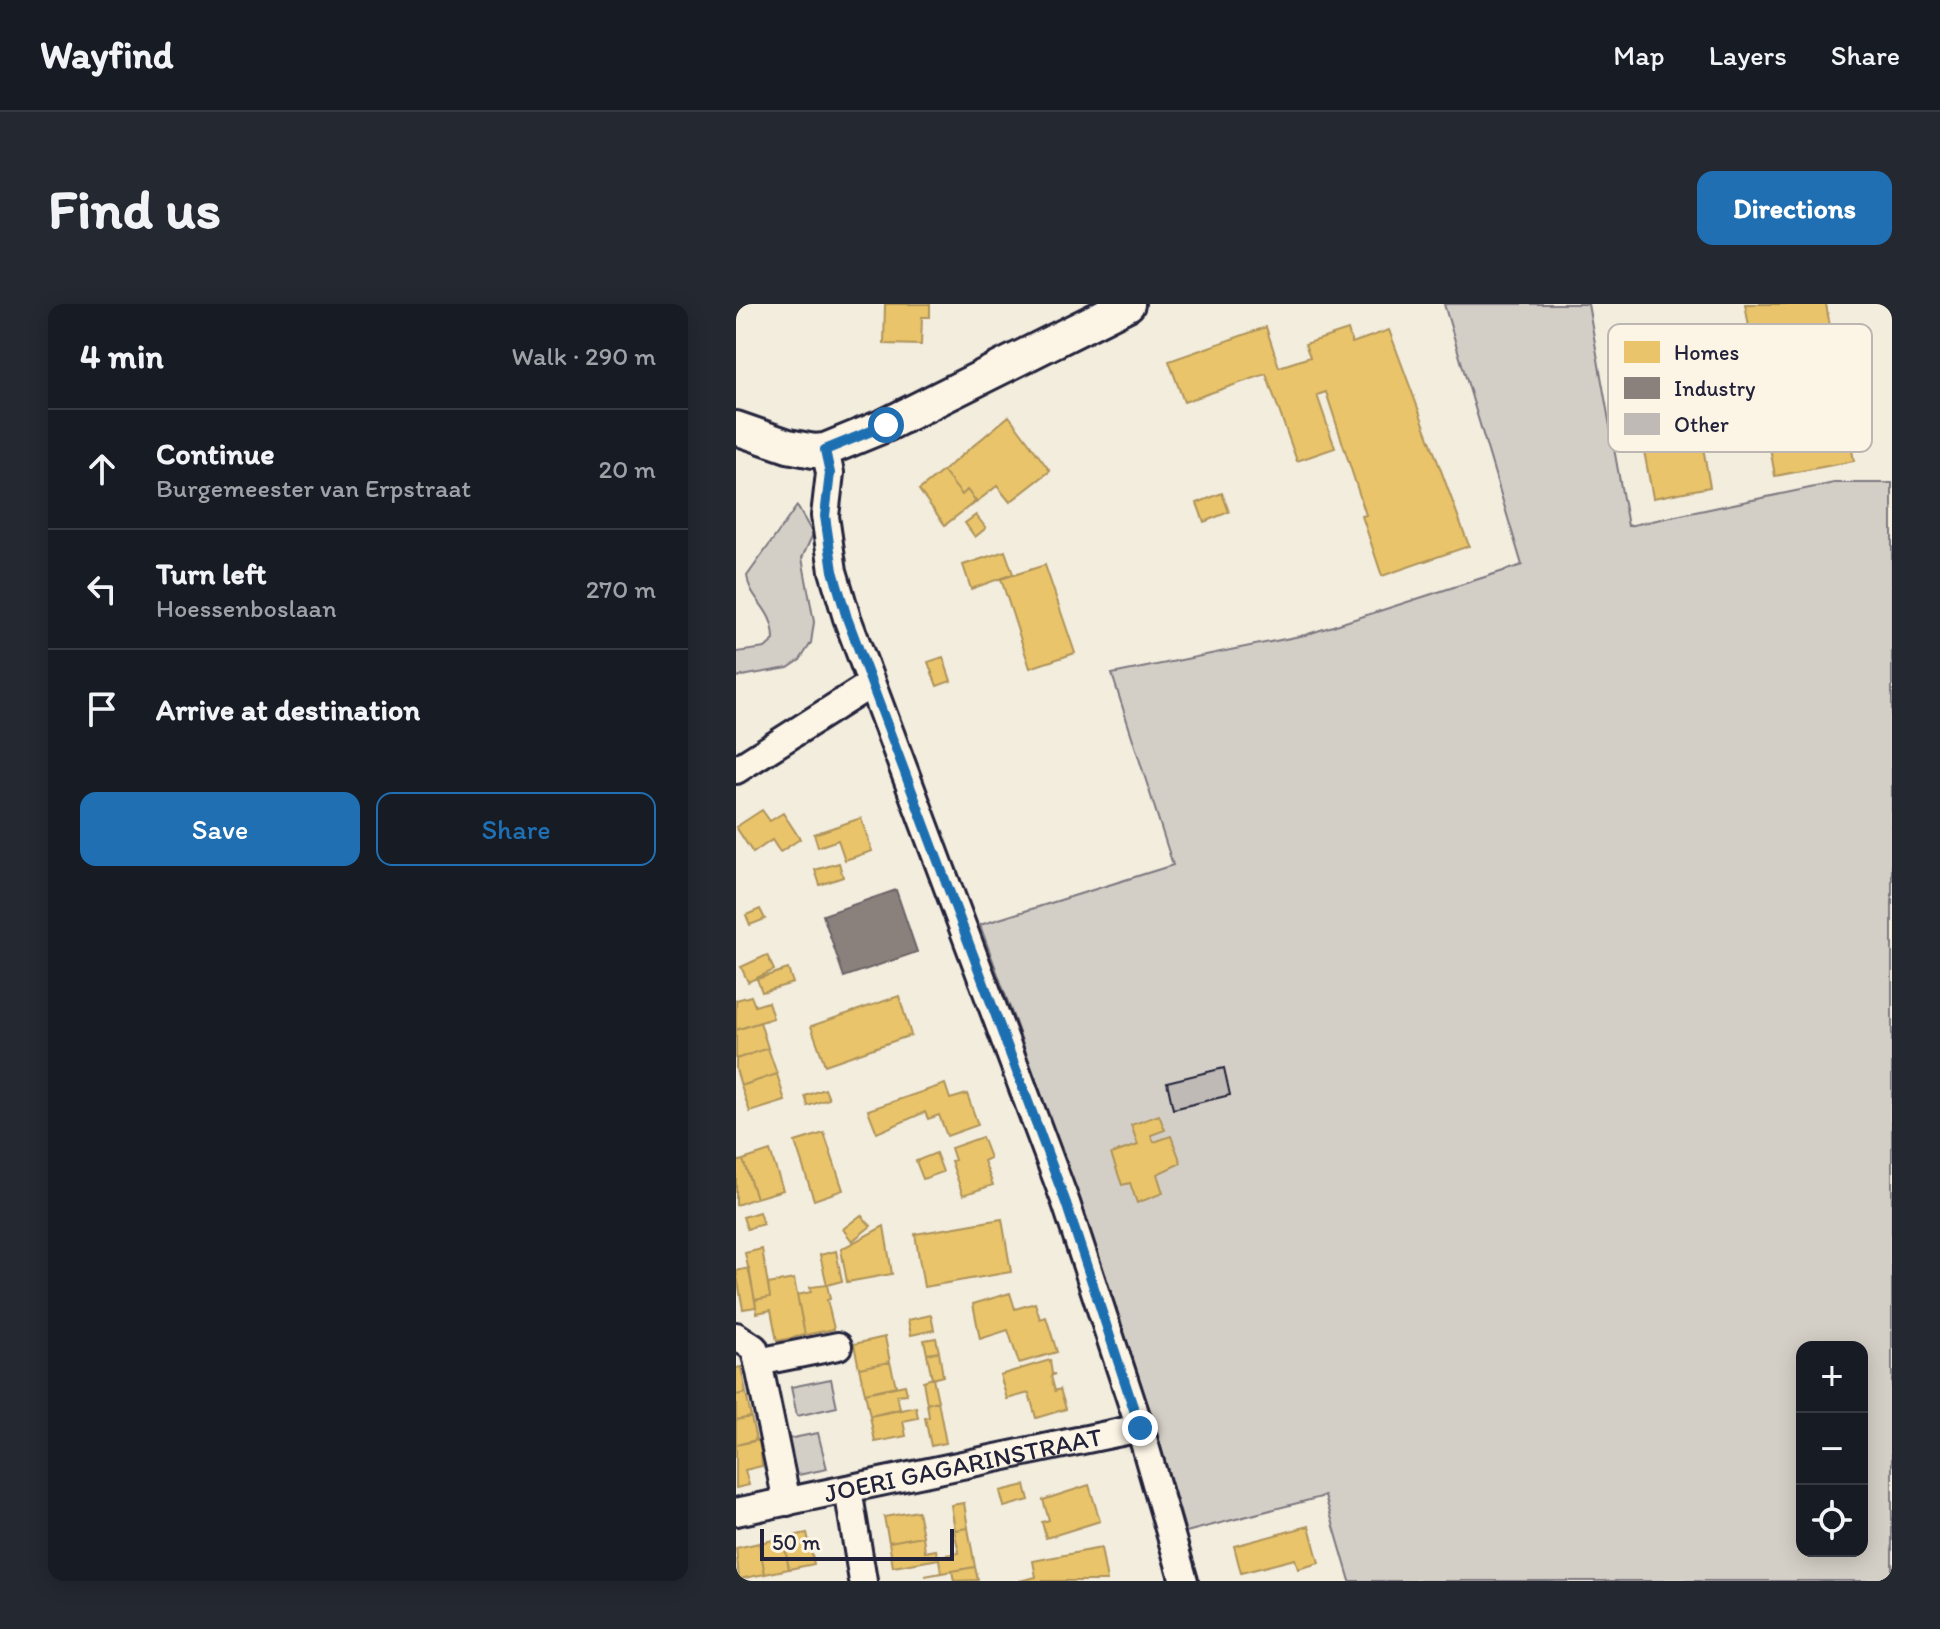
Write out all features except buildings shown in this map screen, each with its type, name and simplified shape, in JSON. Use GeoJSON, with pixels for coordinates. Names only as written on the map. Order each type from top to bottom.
{"type":"FeatureCollection","features":[{"type":"Feature","properties":{"kind":"street"},"geometry":{"type":"LineString","coordinates":[[736,428],[788,446],[825,450],[886,425],[1128,304]]}},
{"type":"Feature","properties":{"kind":"street"},"geometry":{"type":"LineString","coordinates":[[825,450],[830,473],[825,516],[833,571],[871,684],[1066,1203],[1140,1428],[1184,1581]]}},
{"type":"Feature","properties":{"kind":"street"},"geometry":{"type":"LineString","coordinates":[[736,770],[871,684]]}},
{"type":"Feature","properties":{"kind":"street","name":"JOERI GAGARINSTRAAT"},"geometry":{"type":"LineString","coordinates":[[736,1336],[754,1348],[787,1502]]}},
{"type":"Feature","properties":{"kind":"street"},"geometry":{"type":"LineString","coordinates":[[758,1362],[838,1346]]}},
{"type":"Feature","properties":{"kind":"street","name":"JOERI GAGARINSTRAAT"},"geometry":{"type":"LineString","coordinates":[[736,1512],[1140,1428]]}},
{"type":"Feature","properties":{"kind":"street"},"geometry":{"type":"LineString","coordinates":[[848,1489],[863,1581]]}},
{"type":"Feature","properties":{"kind":"shaded area"},"geometry":{"type":"Polygon","coordinates":[[[1444,304],[1588,304],[1608,415],[1608,452],[1615,452],[1628,526],[1834,483],[1892,483],[1892,1581],[1350,1581],[1325,1496],[1186,1532],[1114,1303],[980,925],[1173,865],[1112,674],[1305,635],[1522,565],[1444,304]]]}},
{"type":"Feature","properties":{"kind":"shaded area"},"geometry":{"type":"Polygon","coordinates":[[[797,506],[813,534],[802,558],[814,622],[811,643],[800,660],[788,668],[736,677],[736,652],[765,648],[774,640],[770,620],[752,592],[747,576],[797,506]]]}},
{"type":"Feature","properties":{"kind":"shaded area"},"geometry":{"type":"Polygon","coordinates":[[[831,1379],[837,1407],[797,1416],[791,1387],[831,1379]]]}},
{"type":"Feature","properties":{"kind":"shaded area"},"geometry":{"type":"Polygon","coordinates":[[[818,1433],[827,1469],[793,1476],[783,1440],[818,1433]]]}},
{"type":"Feature","properties":{"kind":"route"},"geometry":{"type":"LineString","coordinates":[[886,425],[825,450],[830,473],[825,516],[833,571],[871,684],[1066,1203],[1140,1428]]}}]}
